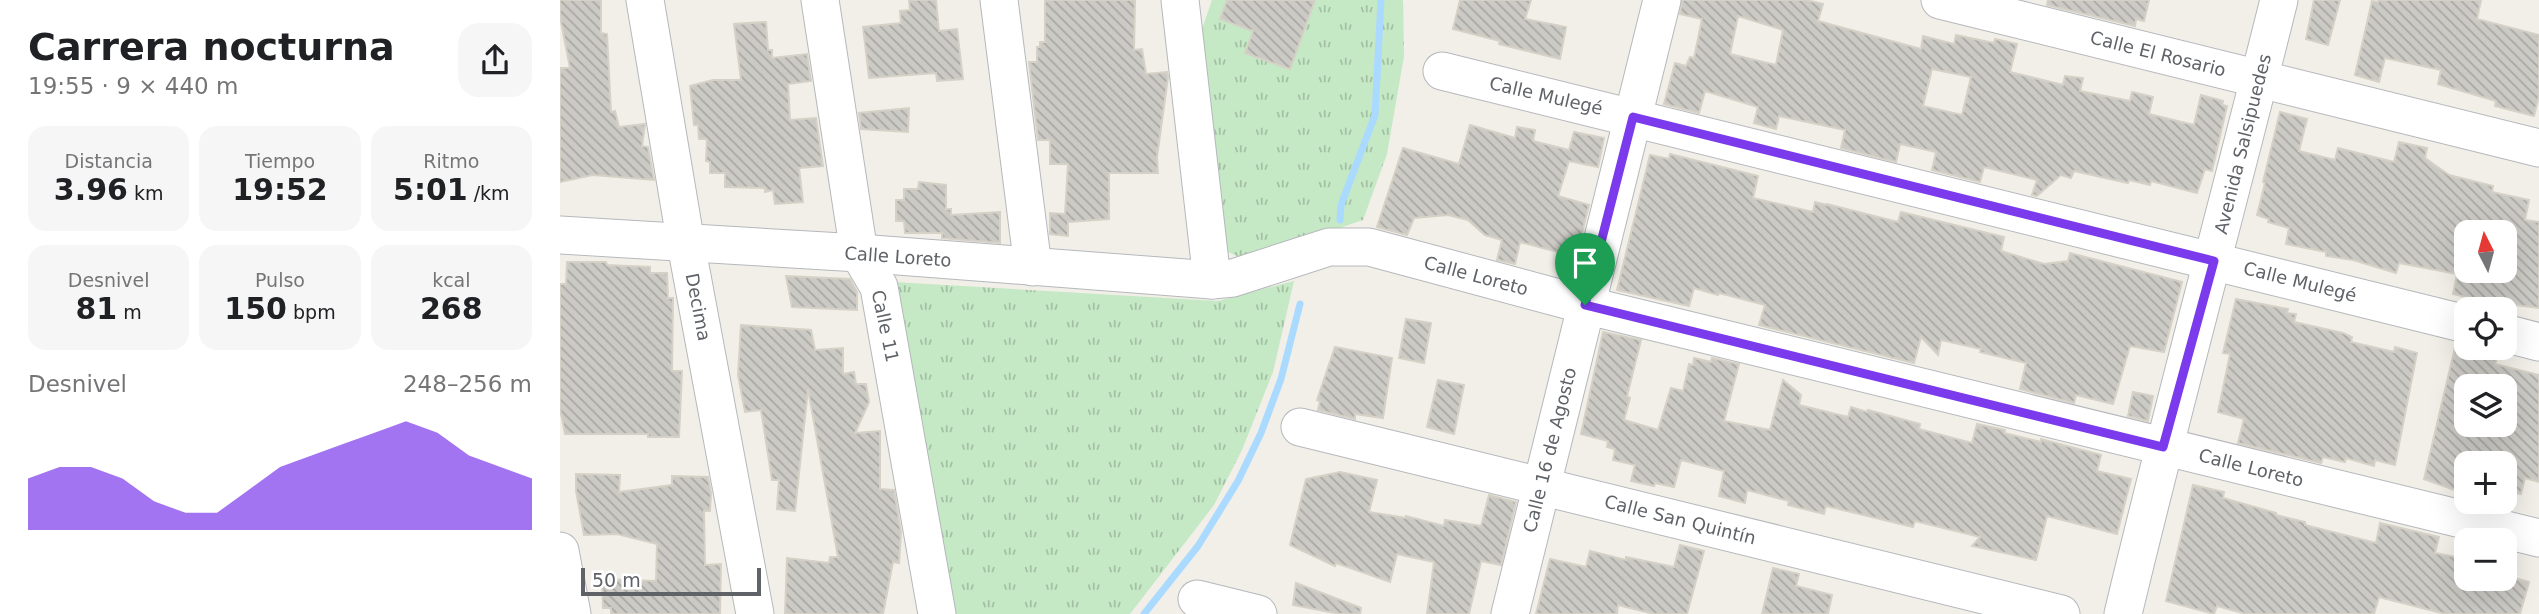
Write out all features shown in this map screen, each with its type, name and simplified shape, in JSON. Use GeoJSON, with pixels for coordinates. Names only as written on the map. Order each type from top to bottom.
{"type":"FeatureCollection","features":[{"type":"Feature","properties":{"kind":"street","name":"Decima"},"geometry":{"type":"LineString","coordinates":[[645,0],[686,244],[755,614]]}},
{"type":"Feature","properties":{"kind":"street","name":"Calle 11"},"geometry":{"type":"LineString","coordinates":[[820,0],[859,253],[879,287],[937,614]]}},
{"type":"Feature","properties":{"kind":"street"},"geometry":{"type":"LineString","coordinates":[[999,0],[1034,267]]}},
{"type":"Feature","properties":{"kind":"street"},"geometry":{"type":"LineString","coordinates":[[1180,0],[1212,280]]}},
{"type":"Feature","properties":{"kind":"street","name":"Calle 16 de Agosto"},"geometry":{"type":"LineString","coordinates":[[1510,614],[1662,0]]}},
{"type":"Feature","properties":{"kind":"street","name":"Calle El Rosario"},"geometry":{"type":"LineString","coordinates":[[1940,0],[2539,148]]}},
{"type":"Feature","properties":{"kind":"street","name":"Avenida Salsipuedes"},"geometry":{"type":"LineString","coordinates":[[2123,614],[2163,447],[2214,261],[2279,0]]}},
{"type":"Feature","properties":{"kind":"street","name":"Calle Mulegé"},"geometry":{"type":"LineString","coordinates":[[1442,71],[2454,321]]}},
{"type":"Feature","properties":{"kind":"street","name":"Calle Loreto"},"geometry":{"type":"LineString","coordinates":[[560,235],[859,253],[1212,280],[1233,278],[1329,247],[1369,247],[1585,305],[2539,538]]}},
{"type":"Feature","properties":{"kind":"street"},"geometry":{"type":"LineString","coordinates":[[2517,336],[2539,342]]}},
{"type":"Feature","properties":{"kind":"street","name":"Calle San Quintín"},"geometry":{"type":"LineString","coordinates":[[1300,427],[2061,614]]}},
{"type":"Feature","properties":{"kind":"street"},"geometry":{"type":"LineString","coordinates":[[560,551],[572,614]]}},
{"type":"Feature","properties":{"kind":"street"},"geometry":{"type":"LineString","coordinates":[[1197,598],[1258,614]]}},
{"type":"Feature","properties":{"kind":"green space"},"geometry":{"type":"Polygon","coordinates":[[[1212,0],[1403,0],[1404,56],[1387,154],[1363,220],[1292,244],[1239,257],[1228,252],[1222,238],[1199,38],[1212,0]]]}},
{"type":"Feature","properties":{"kind":"green space"},"geometry":{"type":"Polygon","coordinates":[[[1294,281],[1273,372],[1242,450],[1214,505],[1130,614],[953,614],[894,282],[1218,301],[1294,281]]]}},
{"type":"Feature","properties":{"kind":"building"},"geometry":{"type":"Polygon","coordinates":[[[560,0],[601,0],[601,33],[607,34],[611,112],[615,111],[619,127],[645,124],[642,146],[648,147],[654,180],[593,175],[560,182],[560,68],[570,68],[560,17],[560,0]]]}},
{"type":"Feature","properties":{"kind":"building"},"geometry":{"type":"Polygon","coordinates":[[[909,0],[936,0],[939,31],[957,29],[963,79],[937,81],[936,73],[869,78],[863,27],[901,23],[900,11],[910,10],[909,0]]]}},
{"type":"Feature","properties":{"kind":"building"},"geometry":{"type":"Polygon","coordinates":[[[1045,0],[1135,0],[1134,50],[1142,49],[1146,74],[1167,72],[1168,77],[1157,157],[1158,173],[1109,173],[1109,219],[1068,222],[1068,236],[1050,234],[1050,213],[1065,214],[1068,164],[1050,164],[1050,140],[1038,140],[1029,62],[1037,62],[1037,47],[1040,47],[1040,42],[1045,42],[1045,0]]]}},
{"type":"Feature","properties":{"kind":"building"},"geometry":{"type":"Polygon","coordinates":[[[1227,0],[1315,0],[1290,69],[1245,53],[1253,31],[1220,19],[1227,0]]]}},
{"type":"Feature","properties":{"kind":"building"},"geometry":{"type":"Polygon","coordinates":[[[1460,0],[1531,0],[1525,19],[1566,27],[1560,59],[1453,29],[1460,0]]]}},
{"type":"Feature","properties":{"kind":"building"},"geometry":{"type":"Polygon","coordinates":[[[1682,0],[1806,0],[1823,4],[1818,21],[1921,49],[1923,36],[1954,44],[1956,35],[1994,43],[1995,39],[2017,44],[2010,72],[2063,85],[2065,76],[2083,78],[2080,91],[2130,101],[2132,92],[2153,97],[2149,114],[2194,125],[2201,95],[2223,101],[2222,105],[2227,106],[2212,171],[2205,169],[2197,193],[2151,181],[2150,185],[2129,180],[2128,183],[2074,171],[2071,178],[2061,175],[2037,196],[2032,195],[2037,180],[1984,167],[1980,182],[1932,170],[1936,152],[1900,144],[1896,162],[1841,148],[1845,130],[1779,116],[1776,129],[1754,123],[1758,107],[1705,91],[1699,113],[1664,104],[1675,63],[1686,66],[1690,57],[1694,58],[1702,19],[1680,14],[1682,0]],[[1738,16],[1730,54],[1776,65],[1783,30],[1738,16]],[[1932,69],[1923,106],[1962,115],[1971,77],[1932,69]]]}},
{"type":"Feature","properties":{"kind":"building"},"geometry":{"type":"Polygon","coordinates":[[[2048,0],[2149,0],[2144,21],[2136,19],[2135,26],[2047,5],[2048,0]]]}},
{"type":"Feature","properties":{"kind":"building"},"geometry":{"type":"Polygon","coordinates":[[[2314,0],[2340,0],[2328,45],[2306,39],[2314,0]]]}},
{"type":"Feature","properties":{"kind":"building"},"geometry":{"type":"Polygon","coordinates":[[[2481,0],[2477,19],[2539,35],[2539,96],[2534,116],[2495,106],[2496,101],[2438,84],[2441,70],[2385,58],[2379,82],[2355,75],[2372,1],[2481,0]]]}},
{"type":"Feature","properties":{"kind":"building"},"geometry":{"type":"Polygon","coordinates":[[[766,22],[768,50],[772,50],[772,58],[807,54],[811,81],[788,84],[790,120],[816,118],[823,166],[799,168],[803,202],[775,204],[773,190],[765,192],[765,188],[725,187],[725,173],[710,173],[710,162],[706,161],[707,139],[699,139],[698,125],[694,125],[690,86],[713,80],[741,80],[734,24],[766,22]]]}},
{"type":"Feature","properties":{"kind":"building"},"geometry":{"type":"Polygon","coordinates":[[[909,108],[908,132],[861,129],[859,113],[909,108]]]}},
{"type":"Feature","properties":{"kind":"building"},"geometry":{"type":"Polygon","coordinates":[[[2280,112],[2307,119],[2299,151],[2335,160],[2338,148],[2394,162],[2399,142],[2427,148],[2425,158],[2449,175],[2493,186],[2492,192],[2529,200],[2525,220],[2539,222],[2539,308],[2517,305],[2517,297],[2466,297],[2453,294],[2455,284],[2517,283],[2517,220],[2454,220],[2454,273],[2399,263],[2396,273],[2353,260],[2326,256],[2326,252],[2286,244],[2289,228],[2268,222],[2269,219],[2257,215],[2265,183],[2263,182],[2280,112]]]}},
{"type":"Feature","properties":{"kind":"building"},"geometry":{"type":"Polygon","coordinates":[[[1470,125],[1515,138],[1517,127],[1535,130],[1533,141],[1569,150],[1574,132],[1604,138],[1598,167],[1569,161],[1558,196],[1589,205],[1576,257],[1520,242],[1515,264],[1497,260],[1502,240],[1485,235],[1468,220],[1448,215],[1414,218],[1407,235],[1377,227],[1403,148],[1459,164],[1470,125]]]}},
{"type":"Feature","properties":{"kind":"building"},"geometry":{"type":"Polygon","coordinates":[[[1670,154],[1758,176],[1753,198],[1813,212],[1815,202],[1898,222],[1901,212],[2004,237],[2001,251],[2044,264],[2068,261],[2070,253],[2182,282],[2164,352],[2130,346],[2113,404],[2076,395],[2074,403],[2020,389],[2026,363],[1980,352],[1981,349],[1941,340],[1938,355],[1921,337],[1914,363],[1759,325],[1765,305],[1719,293],[1718,295],[1694,288],[1689,306],[1617,290],[1650,155],[1669,159],[1670,154]]]}},
{"type":"Feature","properties":{"kind":"building"},"geometry":{"type":"Polygon","coordinates":[[[919,182],[946,185],[946,209],[951,209],[951,215],[1000,212],[1000,243],[942,238],[942,233],[905,233],[904,221],[896,221],[896,200],[904,200],[904,189],[918,189],[919,182]]]}},
{"type":"Feature","properties":{"kind":"building"},"geometry":{"type":"Polygon","coordinates":[[[567,262],[606,262],[607,265],[650,267],[650,273],[667,273],[668,298],[673,298],[672,371],[682,371],[679,437],[648,437],[648,434],[565,434],[560,409],[560,284],[566,284],[567,262]]]}},
{"type":"Feature","properties":{"kind":"building"},"geometry":{"type":"Polygon","coordinates":[[[786,276],[850,279],[857,292],[857,310],[792,307],[786,276]]]}},
{"type":"Feature","properties":{"kind":"building"},"geometry":{"type":"Polygon","coordinates":[[[2236,299],[2288,309],[2287,313],[2296,314],[2294,322],[2343,333],[2352,337],[2351,342],[2394,352],[2395,347],[2417,353],[2395,465],[2375,460],[2374,466],[2346,458],[2345,462],[2323,457],[2321,463],[2238,443],[2244,419],[2218,412],[2230,354],[2223,353],[2236,299]]]}},
{"type":"Feature","properties":{"kind":"building"},"geometry":{"type":"Polygon","coordinates":[[[1406,319],[1431,323],[1424,363],[1399,358],[1406,319]]]}},
{"type":"Feature","properties":{"kind":"building"},"geometry":{"type":"Polygon","coordinates":[[[741,325],[811,330],[815,350],[843,348],[843,374],[854,372],[856,384],[866,384],[869,402],[855,433],[880,431],[880,489],[894,490],[901,532],[899,563],[893,562],[883,614],[785,614],[787,558],[829,563],[830,557],[838,557],[808,389],[795,511],[777,509],[779,480],[772,480],[761,410],[745,412],[738,375],[741,325]]]}},
{"type":"Feature","properties":{"kind":"building"},"geometry":{"type":"Polygon","coordinates":[[[1603,332],[1641,340],[1624,420],[1658,430],[1671,388],[1683,391],[1689,364],[1693,365],[1694,358],[1711,362],[1712,358],[1739,364],[1724,421],[1770,430],[1783,380],[1801,395],[1799,405],[1848,417],[1851,407],[1867,412],[1868,410],[1920,424],[1919,429],[1972,443],[1977,424],[2005,430],[2004,433],[2041,442],[2041,439],[2101,455],[2097,471],[2131,479],[2117,534],[2047,516],[2036,560],[1972,546],[1980,537],[1915,521],[1913,527],[1826,506],[1824,514],[1788,505],[1789,501],[1747,490],[1745,503],[1719,496],[1724,471],[1681,460],[1674,487],[1631,481],[1635,465],[1613,460],[1615,449],[1607,447],[1608,441],[1581,434],[1603,332]]]}},
{"type":"Feature","properties":{"kind":"building"},"geometry":{"type":"Polygon","coordinates":[[[1335,347],[1392,358],[1383,418],[1355,414],[1355,419],[1318,410],[1320,401],[1317,400],[1335,347]]]}},
{"type":"Feature","properties":{"kind":"building"},"geometry":{"type":"Polygon","coordinates":[[[2454,352],[2454,360],[2496,360],[2495,364],[2539,375],[2539,482],[2525,478],[2521,494],[2517,493],[2517,451],[2454,451],[2454,490],[2424,479],[2454,352]]]}},
{"type":"Feature","properties":{"kind":"building"},"geometry":{"type":"Polygon","coordinates":[[[1438,380],[1464,385],[1454,434],[1427,427],[1438,380]]]}},
{"type":"Feature","properties":{"kind":"building"},"geometry":{"type":"Polygon","coordinates":[[[2133,392],[2153,396],[2148,421],[2128,416],[2133,392]]]}},
{"type":"Feature","properties":{"kind":"building"},"geometry":{"type":"Polygon","coordinates":[[[1340,472],[1377,480],[1369,512],[1406,516],[1444,526],[1445,520],[1481,526],[1489,495],[1516,502],[1501,565],[1481,561],[1469,614],[1427,614],[1434,562],[1397,554],[1390,582],[1336,563],[1335,566],[1290,545],[1306,479],[1340,472]]]}},
{"type":"Feature","properties":{"kind":"building"},"geometry":{"type":"Polygon","coordinates":[[[576,474],[620,475],[619,492],[672,485],[672,476],[708,477],[711,493],[710,511],[704,511],[705,565],[721,564],[720,614],[611,614],[611,608],[603,608],[602,579],[656,581],[657,544],[617,534],[584,535],[576,491],[576,474]]]}},
{"type":"Feature","properties":{"kind":"building"},"geometry":{"type":"Polygon","coordinates":[[[2193,485],[2224,492],[2223,498],[2305,522],[2305,525],[2376,543],[2380,523],[2439,537],[2435,553],[2454,557],[2454,591],[2517,591],[2517,579],[2529,582],[2520,614],[2445,614],[2379,597],[2374,614],[2246,614],[2217,606],[2214,614],[2166,601],[2193,485]]]}},
{"type":"Feature","properties":{"kind":"building"},"geometry":{"type":"Polygon","coordinates":[[[1680,545],[1704,551],[1687,614],[1654,614],[1618,605],[1617,614],[1536,614],[1550,559],[1586,567],[1590,551],[1626,560],[1626,557],[1674,567],[1680,545]]]}},
{"type":"Feature","properties":{"kind":"building"},"geometry":{"type":"Polygon","coordinates":[[[1773,568],[1799,574],[1796,586],[1832,595],[1828,614],[1762,614],[1773,568]]]}},
{"type":"Feature","properties":{"kind":"building"},"geometry":{"type":"Polygon","coordinates":[[[1296,583],[1361,608],[1360,614],[1340,614],[1293,605],[1296,583]]]}},
{"type":"Feature","properties":{"kind":"waterway"},"geometry":{"type":"LineString","coordinates":[[1340,220],[1341,205],[1375,115],[1381,0]]}},
{"type":"Feature","properties":{"kind":"waterway"},"geometry":{"type":"LineString","coordinates":[[1144,614],[1198,546],[1238,481],[1261,433],[1281,379],[1300,304]]}},
{"type":"Feature","properties":{"kind":"route"},"geometry":{"type":"LineString","coordinates":[[1633,117],[2214,261],[2163,447],[1585,305],[1633,117]]}}]}
